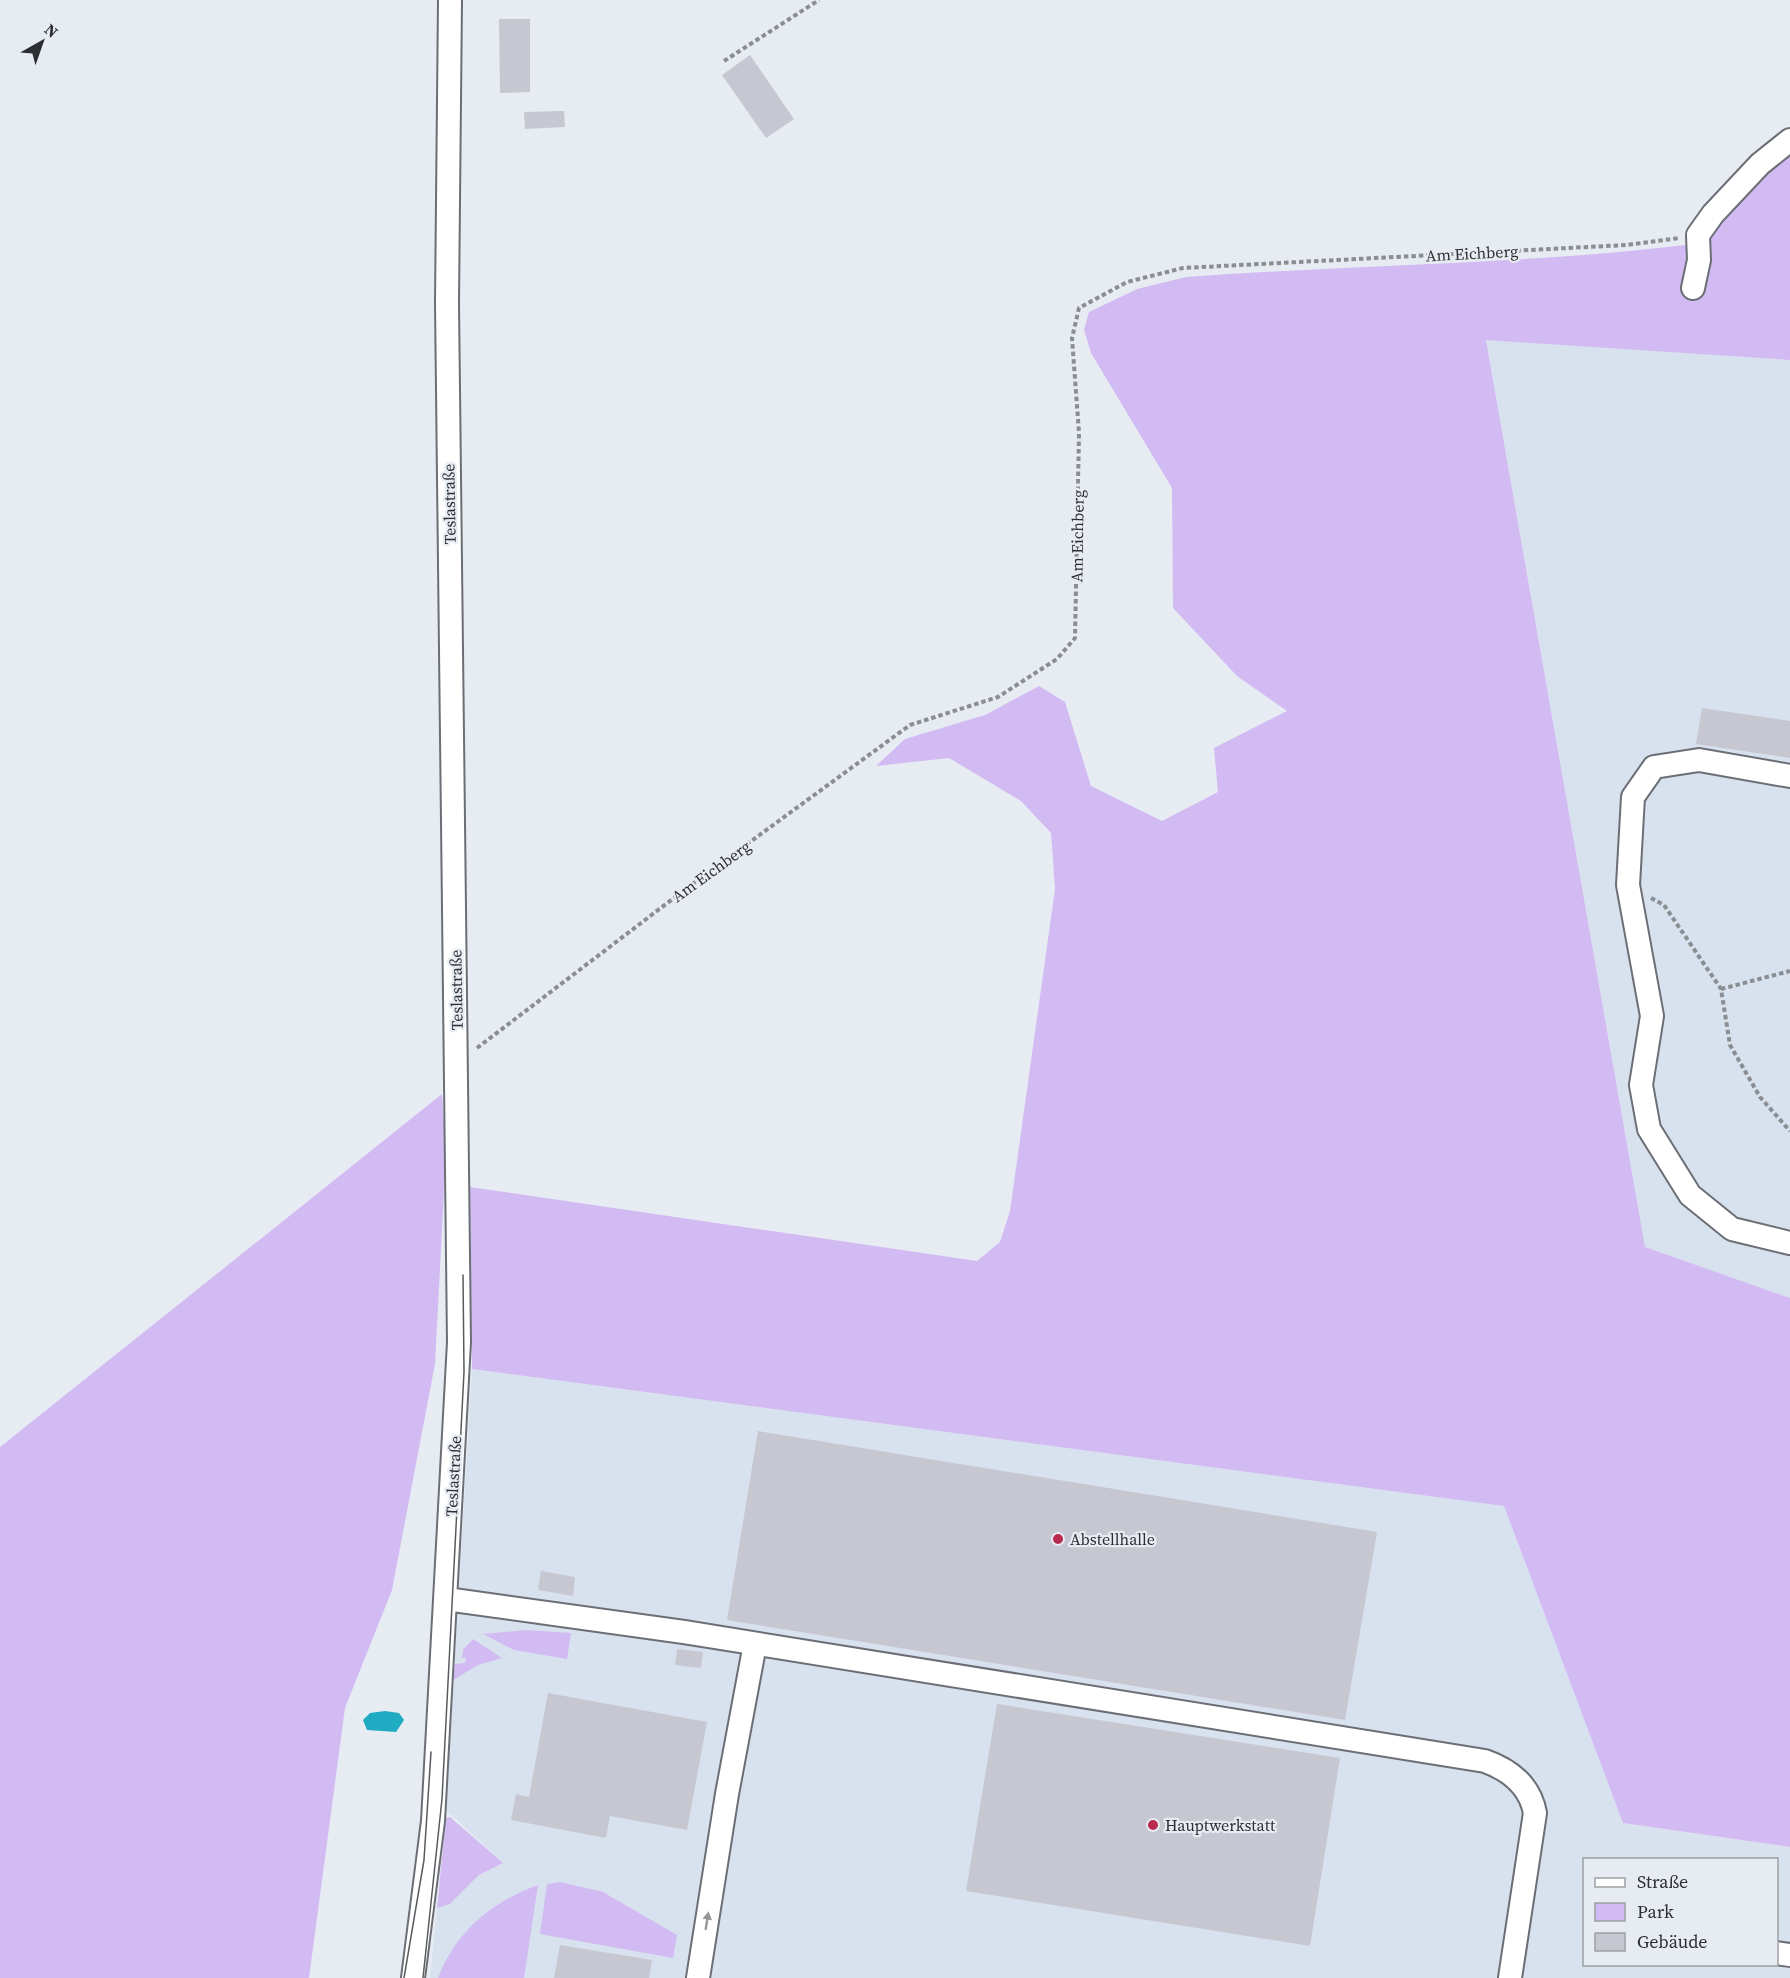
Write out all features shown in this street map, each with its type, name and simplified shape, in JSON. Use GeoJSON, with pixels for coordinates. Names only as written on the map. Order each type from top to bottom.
{"type":"FeatureCollection","features":[{"type":"Feature","properties":{"kind":"street","name":"Teslastraße"},"geometry":{"type":"LineString","coordinates":[[413,1978],[432,1843],[459,1342],[458,1063],[447,326],[450,0]]}},
{"type":"Feature","properties":{"kind":"street"},"geometry":{"type":"LineString","coordinates":[[1693,288],[1699,260],[1698,235],[1713,214],[1760,164],[1790,140]]}},
{"type":"Feature","properties":{"kind":"street"},"geometry":{"type":"LineString","coordinates":[[1790,776],[1699,760],[1654,767],[1633,797],[1628,885],[1652,1016],[1641,1085],[1649,1129],[1690,1195],[1707,1209],[1732,1228],[1790,1243]]}},
{"type":"Feature","properties":{"kind":"street"},"geometry":{"type":"LineString","coordinates":[[446,1599],[755,1644],[1496,1765],[1522,1785],[1533,1802],[1535,1813],[1510,1978]]}},
{"type":"Feature","properties":{"kind":"street"},"geometry":{"type":"LineString","coordinates":[[698,1978],[755,1644]]}},
{"type":"Feature","properties":{"kind":"path"},"geometry":{"type":"LineString","coordinates":[[724,61],[819,0]]}},
{"type":"Feature","properties":{"kind":"path","name":"Am Eichberg"},"geometry":{"type":"LineString","coordinates":[[458,1063],[687,888],[910,725],[998,697],[1057,659],[1076,638],[1079,433],[1072,338],[1079,308],[1127,282],[1183,268],[1626,245],[1698,235]]}},
{"type":"Feature","properties":{"kind":"path"},"geometry":{"type":"LineString","coordinates":[[1628,885],[1664,905],[1721,989],[1730,1045],[1760,1097],[1790,1131]]}},
{"type":"Feature","properties":{"kind":"path"},"geometry":{"type":"LineString","coordinates":[[1721,989],[1790,971]]}},
{"type":"Feature","properties":{"kind":"shaded area"},"geometry":{"type":"Polygon","coordinates":[[[1486,339],[1790,360],[1790,1298],[1645,1247],[1486,339]]]}},
{"type":"Feature","properties":{"kind":"shaded area"},"geometry":{"type":"Polygon","coordinates":[[[472,1369],[1504,1506],[1623,1823],[1790,1847],[1790,1978],[430,1978],[437,1908],[450,1904],[479,1875],[503,1863],[446,1810],[472,1369]]]}},
{"type":"Feature","properties":{"kind":"green space"},"geometry":{"type":"Polygon","coordinates":[[[1790,149],[1790,360],[1486,340],[1645,1247],[1790,1298],[1790,1847],[1623,1823],[1504,1506],[472,1369],[470,1187],[977,1261],[1000,1242],[1010,1211],[1055,889],[1051,833],[1021,801],[949,758],[876,766],[905,739],[985,715],[1039,686],[1065,702],[1091,786],[1162,821],[1218,792],[1214,748],[1287,711],[1237,676],[1173,608],[1172,488],[1091,353],[1084,330],[1089,312],[1137,289],[1186,277],[1513,260],[1644,250],[1709,242],[1724,217],[1790,149]]]}},
{"type":"Feature","properties":{"kind":"green space"},"geometry":{"type":"Polygon","coordinates":[[[442,1094],[446,1153],[435,1364],[392,1590],[345,1708],[309,1978],[0,1978],[0,1447],[442,1094]]]}},
{"type":"Feature","properties":{"kind":"green space"},"geometry":{"type":"Polygon","coordinates":[[[526,1630],[571,1633],[567,1659],[514,1650],[483,1634],[526,1630]]]}},
{"type":"Feature","properties":{"kind":"green space"},"geometry":{"type":"Polygon","coordinates":[[[473,1639],[502,1658],[478,1665],[453,1680],[455,1664],[465,1663],[466,1658],[462,1658],[463,1650],[473,1639]]]}},
{"type":"Feature","properties":{"kind":"green space"},"geometry":{"type":"Polygon","coordinates":[[[450,1817],[503,1863],[479,1875],[450,1904],[437,1908],[446,1818],[450,1817]]]}},
{"type":"Feature","properties":{"kind":"green space"},"geometry":{"type":"Polygon","coordinates":[[[560,1882],[603,1892],[677,1935],[673,1958],[540,1934],[547,1884],[560,1882]]]}},
{"type":"Feature","properties":{"kind":"green space"},"geometry":{"type":"Polygon","coordinates":[[[538,1885],[524,1978],[438,1978],[465,1932],[506,1900],[538,1885]]]}},
{"type":"Feature","properties":{"kind":"water"},"geometry":{"type":"Polygon","coordinates":[[[385,1711],[399,1713],[404,1720],[396,1732],[367,1730],[363,1720],[370,1713],[385,1711]]]}},
{"type":"Feature","properties":{"kind":"building"},"geometry":{"type":"Polygon","coordinates":[[[499,19],[530,19],[530,92],[500,93],[499,19]]]}},
{"type":"Feature","properties":{"kind":"building"},"geometry":{"type":"Polygon","coordinates":[[[750,55],[794,119],[766,138],[722,75],[750,55]]]}},
{"type":"Feature","properties":{"kind":"building"},"geometry":{"type":"Polygon","coordinates":[[[564,111],[565,127],[525,129],[524,112],[564,111]]]}},
{"type":"Feature","properties":{"kind":"building"},"geometry":{"type":"Polygon","coordinates":[[[1702,708],[1790,721],[1790,758],[1696,744],[1702,708]]]}},
{"type":"Feature","properties":{"kind":"building","name":"Abstellhalle"},"geometry":{"type":"Polygon","coordinates":[[[758,1431],[1377,1532],[1345,1720],[727,1620],[758,1431]]]}},
{"type":"Feature","properties":{"kind":"building"},"geometry":{"type":"Polygon","coordinates":[[[541,1571],[575,1577],[573,1596],[538,1590],[541,1571]]]}},
{"type":"Feature","properties":{"kind":"building"},"geometry":{"type":"Polygon","coordinates":[[[677,1649],[703,1652],[701,1668],[675,1665],[677,1649]]]}},
{"type":"Feature","properties":{"kind":"building"},"geometry":{"type":"Polygon","coordinates":[[[548,1693],[707,1722],[687,1830],[610,1816],[606,1838],[511,1820],[516,1794],[529,1797],[548,1693]]]}},
{"type":"Feature","properties":{"kind":"building","name":"Hauptwerkstatt"},"geometry":{"type":"Polygon","coordinates":[[[997,1704],[1340,1758],[1310,1946],[966,1891],[997,1704]]]}},
{"type":"Feature","properties":{"kind":"building"},"geometry":{"type":"Polygon","coordinates":[[[560,1945],[652,1960],[649,1978],[554,1978],[560,1945]]]}},
{"type":"Feature","properties":{"kind":"tram line"},"geometry":{"type":"LineString","coordinates":[[423,1978],[442,1799],[464,1372],[463,1275]]}},
{"type":"Feature","properties":{"kind":"tram line"},"geometry":{"type":"LineString","coordinates":[[404,1978],[424,1860],[431,1752]]}},
{"type":"Feature","properties":{"kind":"place","name":"Abstellhalle"},"geometry":{"type":"Point","coordinates":[1058,1539]}},
{"type":"Feature","properties":{"kind":"place","name":"Hauptwerkstatt"},"geometry":{"type":"Point","coordinates":[1153,1825]}}]}
